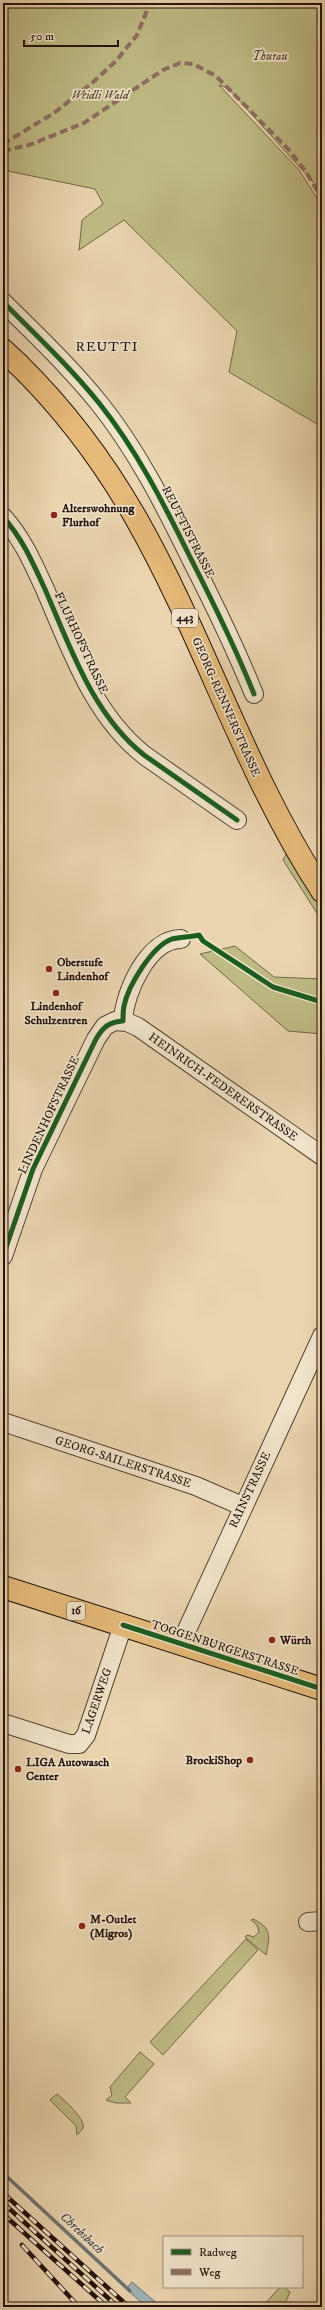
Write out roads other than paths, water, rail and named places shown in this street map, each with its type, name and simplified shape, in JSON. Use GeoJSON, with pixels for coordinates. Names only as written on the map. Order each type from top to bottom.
{"type":"FeatureCollection","features":[{"type":"Feature","properties":{"kind":"main road","name":"GEORG-RENNERSTRASSE"},"geometry":{"type":"LineString","coordinates":[[10,357],[77,429],[109,474],[134,515],[176,598],[262,785],[290,839],[322,891]]}},
{"type":"Feature","properties":{"kind":"main road","name":"TOGGENBURGERSTRASSE"},"geometry":{"type":"LineString","coordinates":[[3,1587],[180,1645],[322,1689]]}},
{"type":"Feature","properties":{"kind":"street","name":"REUTTISTRASSE"},"geometry":{"type":"LineString","coordinates":[[3,302],[60,358],[100,404],[118,429],[165,507],[226,630],[254,694]]}},
{"type":"Feature","properties":{"kind":"street","name":"FLURHOFSTRASSE"},"geometry":{"type":"LineString","coordinates":[[3,517],[26,547],[94,696],[112,721],[130,744],[236,820]]}},
{"type":"Feature","properties":{"kind":"street"},"geometry":{"type":"LineString","coordinates":[[123,1021],[124,1006],[127,994],[148,959],[167,942],[173,939],[181,939]]}},
{"type":"Feature","properties":{"kind":"street","name":"HEINRICH-FEDERERSTRASSE"},"geometry":{"type":"LineString","coordinates":[[123,1021],[138,1027],[322,1156]]}},
{"type":"Feature","properties":{"kind":"street","name":"LINDENHOFSTRASSE"},"geometry":{"type":"LineString","coordinates":[[3,1256],[33,1169],[96,1039],[105,1026],[123,1021]]}},
{"type":"Feature","properties":{"kind":"street","name":"RAINSTRASSE"},"geometry":{"type":"LineString","coordinates":[[180,1645],[242,1506],[322,1336]]}},
{"type":"Feature","properties":{"kind":"street","name":"GEORG-SAILERSTRASSE"},"geometry":{"type":"LineString","coordinates":[[3,1422],[196,1486],[242,1506]]}},
{"type":"Feature","properties":{"kind":"street","name":"LAGERWEG"},"geometry":{"type":"LineString","coordinates":[[3,1722],[68,1744],[79,1744],[86,1735],[123,1626]]}},
{"type":"Feature","properties":{"kind":"water"},"geometry":{"type":"Polygon","coordinates":[[[132,2282],[159,2305],[158,2307],[147,2307],[126,2289],[132,2282]]]}},
{"type":"Feature","properties":{"kind":"waterway","name":"Chrebsbach"},"geometry":{"type":"LineString","coordinates":[[3,2173],[130,2291]]}},
{"type":"Feature","properties":{"kind":"railway"},"geometry":{"type":"LineString","coordinates":[[3,2193],[129,2307]]}},
{"type":"Feature","properties":{"kind":"railway"},"geometry":{"type":"LineString","coordinates":[[3,2203],[118,2307]]}},
{"type":"Feature","properties":{"kind":"railway"},"geometry":{"type":"LineString","coordinates":[[3,2214],[107,2307]]}},
{"type":"Feature","properties":{"kind":"railway"},"geometry":{"type":"LineString","coordinates":[[22,2245],[79,2307]]}},
{"type":"Feature","properties":{"kind":"place","name":"Alterswohnung Flurhof"},"geometry":{"type":"Point","coordinates":[54,515]}},
{"type":"Feature","properties":{"kind":"place","name":"Oberstufe Lindenhof"},"geometry":{"type":"Point","coordinates":[49,969]}},
{"type":"Feature","properties":{"kind":"place","name":"Lindenhof Schulzentren"},"geometry":{"type":"Point","coordinates":[56,993]}},
{"type":"Feature","properties":{"kind":"place","name":"Würth"},"geometry":{"type":"Point","coordinates":[272,1640]}},
{"type":"Feature","properties":{"kind":"place","name":"BrockiShop"},"geometry":{"type":"Point","coordinates":[250,1760]}},
{"type":"Feature","properties":{"kind":"place","name":"LIGA Autowasch Center"},"geometry":{"type":"Point","coordinates":[18,1769]}},
{"type":"Feature","properties":{"kind":"place","name":"M-Outlet (Migros)"},"geometry":{"type":"Point","coordinates":[82,1926]}},
{"type":"Feature","properties":{"kind":"district","name":"REUTTI"},"geometry":{"type":"Point","coordinates":[107,347]}},
{"type":"Feature","properties":{"kind":"park label","name":"Thurau"},"geometry":{"type":"Point","coordinates":[270,56]}},
{"type":"Feature","properties":{"kind":"park label","name":"Weidli Wald"},"geometry":{"type":"Point","coordinates":[100,95]}}]}
